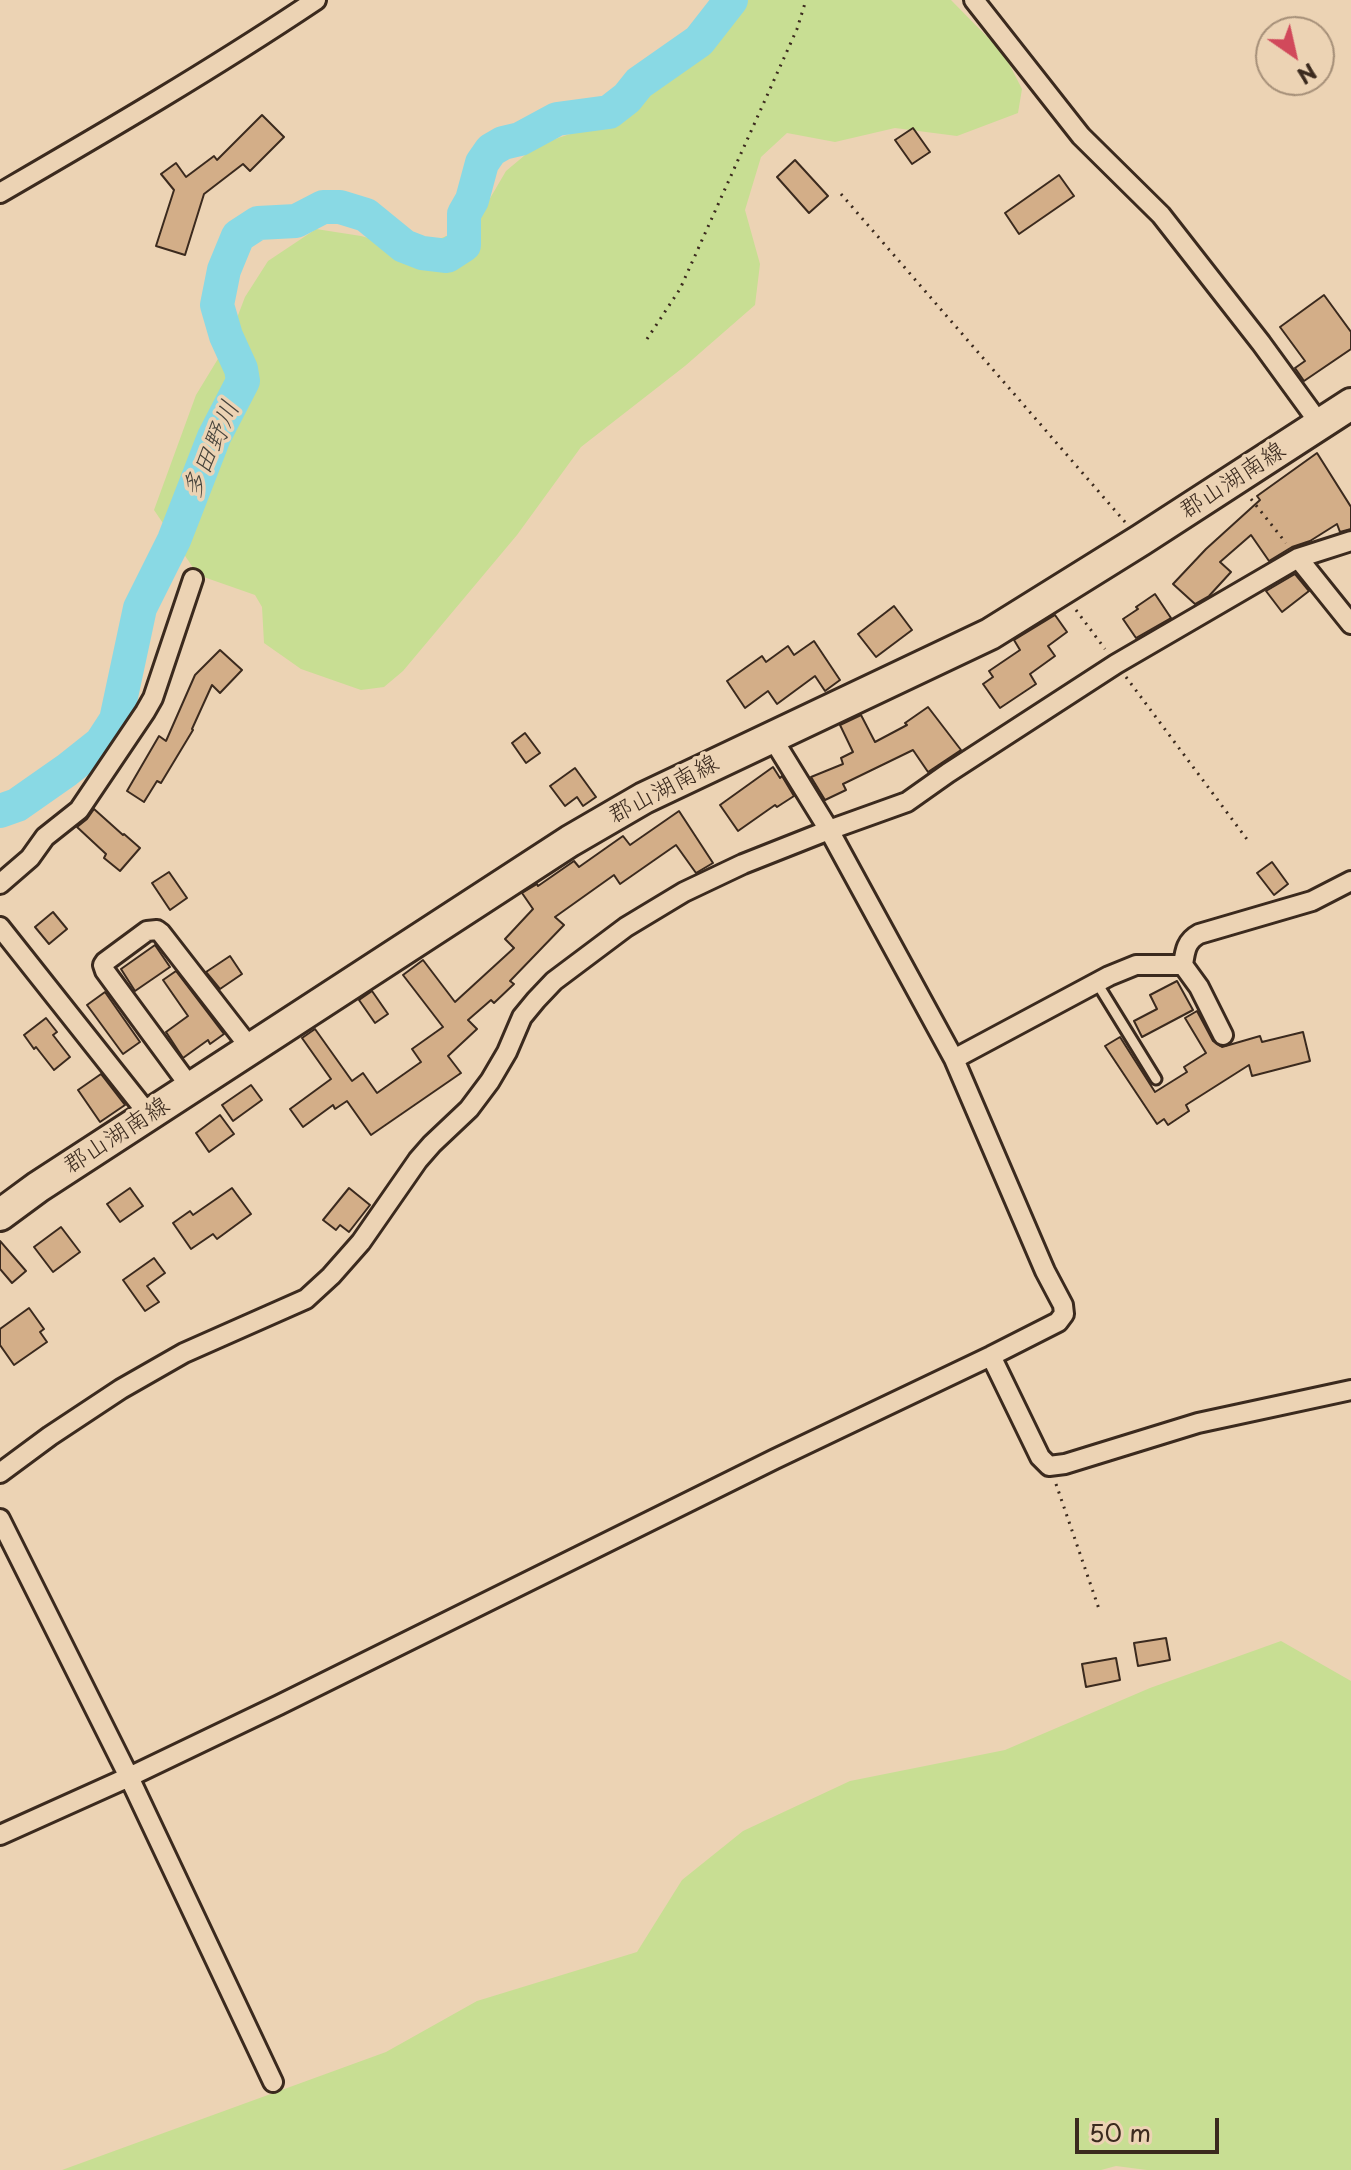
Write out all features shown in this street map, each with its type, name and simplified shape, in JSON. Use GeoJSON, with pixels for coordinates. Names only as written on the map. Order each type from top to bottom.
{"type":"FeatureCollection","features":[{"type":"Feature","properties":{"kind":"main road","name":"郡山湖南線"},"geometry":{"type":"LineString","coordinates":[[0,1215],[38,1187],[570,841],[644,798],[990,634],[1351,404]]}},
{"type":"Feature","properties":{"kind":"street"},"geometry":{"type":"LineString","coordinates":[[0,193],[225,60],[316,0]]}},
{"type":"Feature","properties":{"kind":"street"},"geometry":{"type":"LineString","coordinates":[[974,0],[1081,136],[1161,215],[1320,424]]}},
{"type":"Feature","properties":{"kind":"street"},"geometry":{"type":"LineString","coordinates":[[0,1473],[121,1389],[184,1353],[306,1299],[361,1242],[425,1152],[469,1109],[496,1072],[522,1017],[554,981],[626,927],[684,892],[743,864],[907,802],[1116,664],[1298,558],[1351,541]]}},
{"type":"Feature","properties":{"kind":"street"},"geometry":{"type":"LineString","coordinates":[[1298,558],[1351,624]]}},
{"type":"Feature","properties":{"kind":"street"},"geometry":{"type":"LineString","coordinates":[[0,884],[30,858],[45,837],[79,810],[145,712],[153,698],[193,579]]}},
{"type":"Feature","properties":{"kind":"street"},"geometry":{"type":"LineString","coordinates":[[0,1835],[129,1777],[991,1356],[1058,1322],[1064,1314],[1063,1305],[1045,1271],[954,1059],[829,830],[771,736]]}},
{"type":"Feature","properties":{"kind":"street"},"geometry":{"type":"LineString","coordinates":[[1223,1035],[1199,987],[1183,965],[1190,939],[1312,901],[1351,881]]}},
{"type":"Feature","properties":{"kind":"street"},"geometry":{"type":"LineString","coordinates":[[0,927],[149,1115]]}},
{"type":"Feature","properties":{"kind":"street"},"geometry":{"type":"LineString","coordinates":[[191,1088],[103,965],[147,931],[157,930],[161,933],[251,1049]]}},
{"type":"Feature","properties":{"kind":"street"},"geometry":{"type":"LineString","coordinates":[[954,1059],[1136,965],[1183,965]]}},
{"type":"Feature","properties":{"kind":"street"},"geometry":{"type":"LineString","coordinates":[[991,1356],[1040,1457],[1049,1466],[1065,1464],[1198,1423],[1351,1390]]}},
{"type":"Feature","properties":{"kind":"street"},"geometry":{"type":"LineString","coordinates":[[0,1519],[129,1777],[273,2082]]}},
{"type":"Feature","properties":{"kind":"lane"},"geometry":{"type":"LineString","coordinates":[[1097,983],[1156,1079]]}},
{"type":"Feature","properties":{"kind":"path"},"geometry":{"type":"LineString","coordinates":[[647,339],[680,289],[797,29],[806,0]]}},
{"type":"Feature","properties":{"kind":"path"},"geometry":{"type":"LineString","coordinates":[[841,194],[1141,540]]}},
{"type":"Feature","properties":{"kind":"path"},"geometry":{"type":"LineString","coordinates":[[1236,480],[1298,558]]}},
{"type":"Feature","properties":{"kind":"path"},"geometry":{"type":"LineString","coordinates":[[1061,591],[1249,842]]}},
{"type":"Feature","properties":{"kind":"path"},"geometry":{"type":"LineString","coordinates":[[1049,1466],[1099,1609]]}},
{"type":"Feature","properties":{"kind":"green space"},"geometry":{"type":"Polygon","coordinates":[[[729,0],[951,0],[1004,54],[1022,89],[1018,113],[957,136],[895,128],[835,142],[787,133],[761,157],[745,210],[760,264],[755,305],[685,366],[581,447],[517,535],[403,671],[384,687],[361,690],[301,669],[264,643],[262,607],[255,595],[198,575],[154,510],[196,395],[227,344],[245,297],[268,261],[316,229],[361,236],[413,250],[475,224],[506,171],[537,145],[576,132],[678,73],[729,0]]]}},
{"type":"Feature","properties":{"kind":"green space"},"geometry":{"type":"Polygon","coordinates":[[[1281,1641],[1351,1681],[1351,2170],[1147,2170],[1116,2166],[1101,2170],[62,2170],[386,2052],[477,2001],[637,1952],[682,1880],[743,1831],[850,1781],[1005,1750],[1150,1688],[1281,1641]]]}},
{"type":"Feature","properties":{"kind":"building"},"geometry":{"type":"Polygon","coordinates":[[[262,115],[284,137],[250,171],[243,164],[204,194],[185,255],[156,246],[174,190],[161,174],[176,163],[186,177],[214,156],[217,160],[262,115]]]}},
{"type":"Feature","properties":{"kind":"building"},"geometry":{"type":"Polygon","coordinates":[[[913,128],[930,152],[912,164],[895,140],[913,128]]]}},
{"type":"Feature","properties":{"kind":"building"},"geometry":{"type":"Polygon","coordinates":[[[795,160],[828,196],[809,213],[777,177],[795,160]]]}},
{"type":"Feature","properties":{"kind":"building"},"geometry":{"type":"Polygon","coordinates":[[[1059,175],[1074,196],[1019,234],[1005,213],[1059,175]]]}},
{"type":"Feature","properties":{"kind":"building"},"geometry":{"type":"Polygon","coordinates":[[[1324,295],[1351,332],[1351,349],[1304,381],[1295,368],[1305,361],[1280,327],[1324,295]]]}},
{"type":"Feature","properties":{"kind":"building"},"geometry":{"type":"Polygon","coordinates":[[[1317,453],[1351,507],[1351,529],[1340,532],[1337,524],[1269,561],[1251,535],[1220,562],[1231,572],[1209,596],[1195,604],[1173,584],[1260,500],[1257,496],[1317,453]]]}},
{"type":"Feature","properties":{"kind":"building"},"geometry":{"type":"Polygon","coordinates":[[[1295,574],[1309,591],[1282,612],[1266,591],[1295,574]]]}},
{"type":"Feature","properties":{"kind":"building"},"geometry":{"type":"Polygon","coordinates":[[[1155,594],[1171,618],[1136,638],[1123,619],[1155,594]]]}},
{"type":"Feature","properties":{"kind":"building"},"geometry":{"type":"Polygon","coordinates":[[[894,606],[912,630],[876,657],[858,634],[894,606]]]}},
{"type":"Feature","properties":{"kind":"building"},"geometry":{"type":"Polygon","coordinates":[[[1055,615],[1067,632],[1048,646],[1055,656],[1030,674],[1036,684],[1000,708],[983,684],[993,677],[989,671],[1020,650],[1014,640],[1055,615]]]}},
{"type":"Feature","properties":{"kind":"building"},"geometry":{"type":"Polygon","coordinates":[[[814,641],[840,680],[825,691],[815,676],[777,704],[768,691],[745,708],[727,681],[762,656],[766,662],[788,646],[794,655],[814,641]]]}},
{"type":"Feature","properties":{"kind":"building"},"geometry":{"type":"Polygon","coordinates":[[[220,650],[242,670],[220,693],[212,685],[193,730],[161,783],[157,781],[144,802],[127,791],[159,736],[166,741],[195,675],[220,650]]]}},
{"type":"Feature","properties":{"kind":"building"},"geometry":{"type":"Polygon","coordinates":[[[928,707],[961,750],[928,772],[913,750],[843,784],[846,790],[825,800],[811,777],[843,764],[841,758],[853,752],[840,725],[861,715],[875,742],[907,725],[905,723],[928,707]]]}},
{"type":"Feature","properties":{"kind":"building"},"geometry":{"type":"Polygon","coordinates":[[[525,733],[540,753],[526,763],[512,743],[525,733]]]}},
{"type":"Feature","properties":{"kind":"building"},"geometry":{"type":"Polygon","coordinates":[[[773,767],[794,796],[777,807],[775,805],[738,831],[720,805],[773,767]]]}},
{"type":"Feature","properties":{"kind":"building"},"geometry":{"type":"Polygon","coordinates":[[[575,768],[596,797],[583,806],[577,797],[565,806],[550,786],[575,768]]]}},
{"type":"Feature","properties":{"kind":"building"},"geometry":{"type":"Polygon","coordinates":[[[94,809],[140,848],[120,871],[77,827],[94,809]]]}},
{"type":"Feature","properties":{"kind":"building"},"geometry":{"type":"Polygon","coordinates":[[[679,811],[713,863],[696,873],[676,845],[620,884],[614,875],[555,917],[564,925],[510,981],[514,984],[494,1003],[491,1000],[468,1020],[477,1029],[448,1056],[461,1073],[371,1135],[347,1101],[335,1109],[333,1105],[303,1127],[290,1109],[331,1079],[302,1038],[315,1029],[352,1081],[363,1073],[377,1093],[421,1062],[412,1049],[443,1027],[403,975],[423,960],[455,1002],[514,948],[505,939],[533,909],[522,893],[538,886],[574,861],[579,867],[623,836],[630,845],[679,811]]]}},
{"type":"Feature","properties":{"kind":"building"},"geometry":{"type":"Polygon","coordinates":[[[1272,862],[1288,884],[1274,895],[1257,873],[1272,862]]]}},
{"type":"Feature","properties":{"kind":"building"},"geometry":{"type":"Polygon","coordinates":[[[169,872],[187,898],[170,910],[152,883],[169,872]]]}},
{"type":"Feature","properties":{"kind":"building"},"geometry":{"type":"Polygon","coordinates":[[[53,912],[67,929],[49,944],[35,927],[53,912]]]}},
{"type":"Feature","properties":{"kind":"building"},"geometry":{"type":"Polygon","coordinates":[[[155,945],[170,967],[135,991],[121,969],[155,945]]]}},
{"type":"Feature","properties":{"kind":"building"},"geometry":{"type":"Polygon","coordinates":[[[230,956],[242,974],[220,989],[206,972],[230,956]]]}},
{"type":"Feature","properties":{"kind":"building"},"geometry":{"type":"Polygon","coordinates":[[[176,971],[224,1034],[210,1044],[208,1040],[183,1058],[166,1032],[188,1016],[163,980],[176,971]]]}},
{"type":"Feature","properties":{"kind":"building"},"geometry":{"type":"Polygon","coordinates":[[[1177,981],[1193,1010],[1142,1037],[1134,1021],[1157,1009],[1150,995],[1177,981]]]}},
{"type":"Feature","properties":{"kind":"building"},"geometry":{"type":"Polygon","coordinates":[[[372,991],[388,1014],[375,1023],[359,1000],[372,991]]]}},
{"type":"Feature","properties":{"kind":"building"},"geometry":{"type":"Polygon","coordinates":[[[105,992],[140,1042],[123,1054],[87,1005],[105,992]]]}},
{"type":"Feature","properties":{"kind":"building"},"geometry":{"type":"Polygon","coordinates":[[[1197,1011],[1213,1041],[1222,1047],[1260,1036],[1262,1042],[1303,1032],[1310,1061],[1252,1076],[1249,1065],[1186,1105],[1189,1111],[1168,1125],[1164,1119],[1157,1124],[1105,1046],[1120,1037],[1155,1092],[1187,1072],[1184,1067],[1206,1053],[1185,1018],[1197,1011]]]}},
{"type":"Feature","properties":{"kind":"building"},"geometry":{"type":"Polygon","coordinates":[[[46,1018],[57,1032],[53,1035],[70,1057],[54,1070],[24,1035],[46,1018]]]}},
{"type":"Feature","properties":{"kind":"building"},"geometry":{"type":"Polygon","coordinates":[[[101,1074],[125,1105],[100,1122],[78,1090],[101,1074]]]}},
{"type":"Feature","properties":{"kind":"building"},"geometry":{"type":"Polygon","coordinates":[[[251,1085],[262,1100],[233,1121],[222,1105],[251,1085]]]}},
{"type":"Feature","properties":{"kind":"building"},"geometry":{"type":"Polygon","coordinates":[[[220,1115],[234,1134],[209,1152],[196,1133],[220,1115]]]}},
{"type":"Feature","properties":{"kind":"building"},"geometry":{"type":"Polygon","coordinates":[[[130,1188],[143,1206],[120,1222],[107,1204],[130,1188]]]}},
{"type":"Feature","properties":{"kind":"building"},"geometry":{"type":"Polygon","coordinates":[[[232,1188],[251,1214],[217,1239],[213,1234],[191,1249],[173,1223],[190,1211],[193,1215],[232,1188]]]}},
{"type":"Feature","properties":{"kind":"building"},"geometry":{"type":"Polygon","coordinates":[[[349,1188],[370,1205],[349,1232],[340,1225],[336,1230],[323,1220],[349,1188]]]}},
{"type":"Feature","properties":{"kind":"building"},"geometry":{"type":"Polygon","coordinates":[[[61,1227],[80,1252],[53,1272],[34,1247],[61,1227]]]}},
{"type":"Feature","properties":{"kind":"building"},"geometry":{"type":"Polygon","coordinates":[[[0,1241],[26,1271],[12,1283],[0,1269],[0,1241]]]}},
{"type":"Feature","properties":{"kind":"building"},"geometry":{"type":"Polygon","coordinates":[[[154,1258],[165,1273],[147,1286],[159,1302],[145,1311],[123,1280],[154,1258]]]}},
{"type":"Feature","properties":{"kind":"building"},"geometry":{"type":"Polygon","coordinates":[[[29,1308],[44,1329],[40,1332],[47,1342],[14,1365],[0,1345],[0,1329],[29,1308]]]}},
{"type":"Feature","properties":{"kind":"building"},"geometry":{"type":"Polygon","coordinates":[[[1166,1638],[1170,1660],[1138,1666],[1134,1643],[1166,1638]]]}},
{"type":"Feature","properties":{"kind":"building"},"geometry":{"type":"Polygon","coordinates":[[[1116,1658],[1120,1680],[1086,1687],[1082,1664],[1116,1658]]]}},
{"type":"Feature","properties":{"kind":"waterway","name":"多田野川"},"geometry":{"type":"LineString","coordinates":[[0,811],[17,805],[67,770],[101,743],[116,720],[140,608],[174,540],[214,437],[243,381],[217,305],[224,270],[238,236],[258,223],[296,221],[323,207],[340,207],[366,215],[404,246],[422,253],[447,256],[464,245],[464,214],[472,200],[482,163],[491,150],[557,119],[609,112],[627,98],[639,83],[699,41],[731,0]]}}]}
